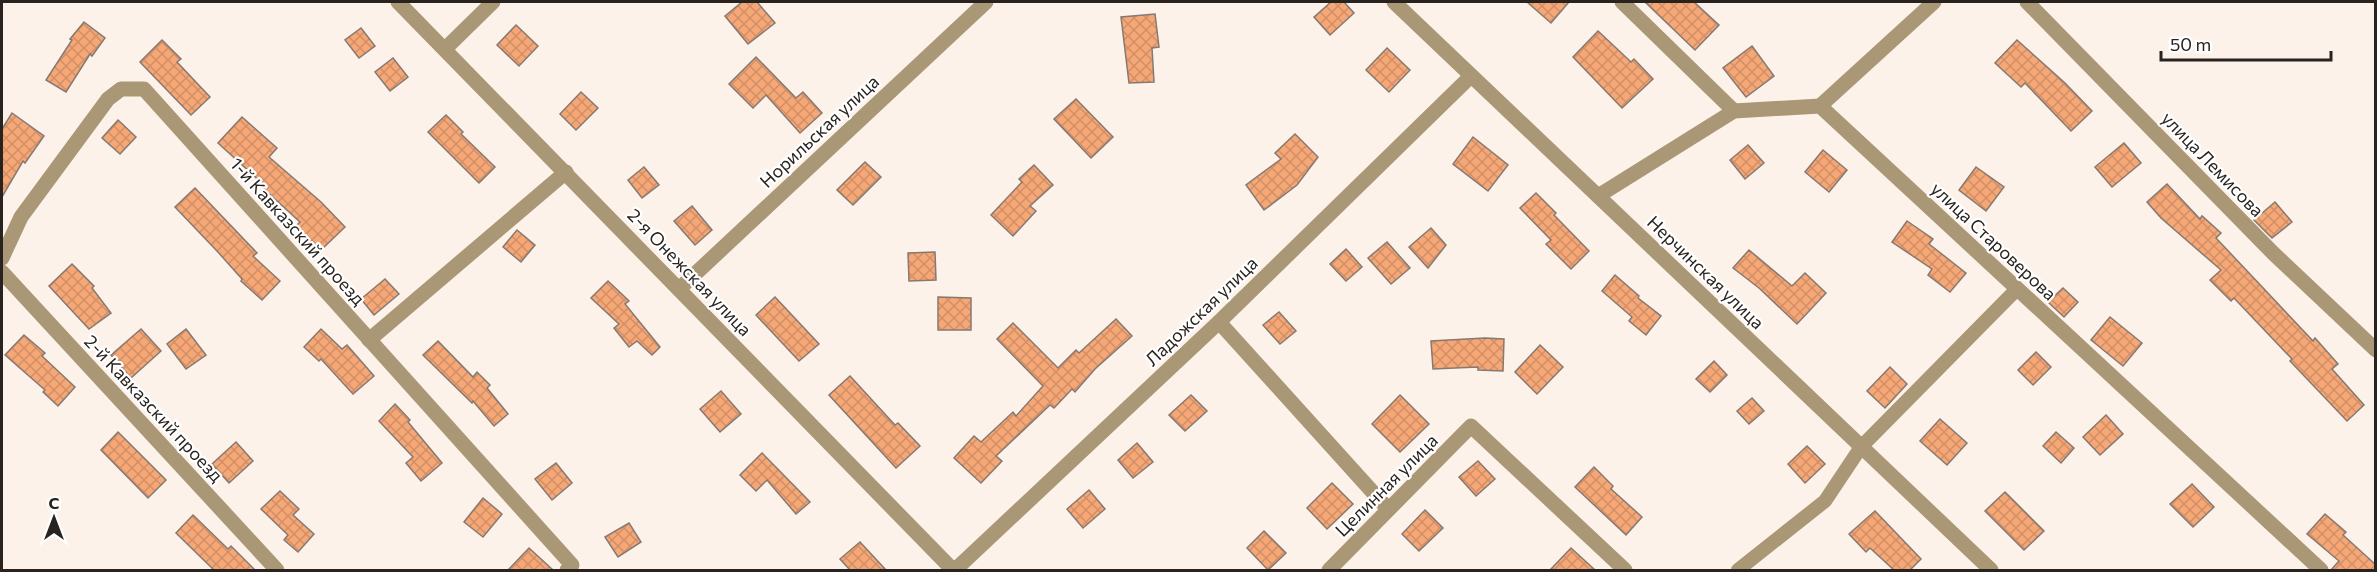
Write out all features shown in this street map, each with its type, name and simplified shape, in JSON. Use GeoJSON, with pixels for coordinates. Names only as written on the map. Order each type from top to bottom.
{"type":"FeatureCollection","features":[{"type":"Feature","properties":{"kind":"street","name":"2-я Онежская улица"},"geometry":{"type":"LineString","coordinates":[[398,2],[954,570]]}},
{"type":"Feature","properties":{"kind":"street"},"geometry":{"type":"LineString","coordinates":[[445,50],[494,2]]}},
{"type":"Feature","properties":{"kind":"street","name":"Норильская улица"},"geometry":{"type":"LineString","coordinates":[[679,289],[986,2]]}},
{"type":"Feature","properties":{"kind":"street","name":"Нерчинская улица"},"geometry":{"type":"LineString","coordinates":[[1394,2],[1470,77],[1991,570]]}},
{"type":"Feature","properties":{"kind":"street"},"geometry":{"type":"LineString","coordinates":[[1622,2],[1734,111]]}},
{"type":"Feature","properties":{"kind":"street"},"geometry":{"type":"LineString","coordinates":[[1598,196],[1734,111],[1820,106],[1934,2]]}},
{"type":"Feature","properties":{"kind":"street","name":"улица Лемисова"},"geometry":{"type":"LineString","coordinates":[[2027,2],[2273,253],[2376,350]]}},
{"type":"Feature","properties":{"kind":"street","name":"Ладожская улица"},"geometry":{"type":"LineString","coordinates":[[954,570],[1219,322],[1470,77]]}},
{"type":"Feature","properties":{"kind":"street","name":"1-й Кавказский проезд"},"geometry":{"type":"LineString","coordinates":[[2,258],[21,217],[108,99],[122,90],[144,89],[572,565],[567,570]]}},
{"type":"Feature","properties":{"kind":"street","name":"улица Староверова"},"geometry":{"type":"LineString","coordinates":[[1820,106],[2321,570]]}},
{"type":"Feature","properties":{"kind":"street"},"geometry":{"type":"LineString","coordinates":[[369,340],[566,172]]}},
{"type":"Feature","properties":{"kind":"street","name":"2-й Кавказский проезд"},"geometry":{"type":"LineString","coordinates":[[2,272],[277,570]]}},
{"type":"Feature","properties":{"kind":"street"},"geometry":{"type":"LineString","coordinates":[[1219,322],[1388,509]]}},
{"type":"Feature","properties":{"kind":"street","name":"Целинная улица"},"geometry":{"type":"LineString","coordinates":[[1329,570],[1471,426],[1625,570]]}},
{"type":"Feature","properties":{"kind":"lane"},"geometry":{"type":"LineString","coordinates":[[1738,570],[1825,501],[1861,447],[2017,289]]}},
{"type":"Feature","properties":{"kind":"building"},"geometry":{"type":"Polygon","coordinates":[[[742,2],[757,2],[775,23],[748,44],[725,16],[742,2]]]}},
{"type":"Feature","properties":{"kind":"building"},"geometry":{"type":"Polygon","coordinates":[[[1331,2],[1344,2],[1354,13],[1330,35],[1314,17],[1331,2]]]}},
{"type":"Feature","properties":{"kind":"building"},"geometry":{"type":"Polygon","coordinates":[[[1527,2],[1569,2],[1551,23],[1527,2]]]}},
{"type":"Feature","properties":{"kind":"building"},"geometry":{"type":"Polygon","coordinates":[[[1645,2],[1694,2],[1719,25],[1695,50],[1645,2]]]}},
{"type":"Feature","properties":{"kind":"building"},"geometry":{"type":"Polygon","coordinates":[[[1155,14],[1159,47],[1152,48],[1154,82],[1129,83],[1121,17],[1155,14]]]}},
{"type":"Feature","properties":{"kind":"building"},"geometry":{"type":"Polygon","coordinates":[[[84,22],[105,38],[92,56],[90,54],[66,92],[46,80],[72,40],[70,39],[84,22]]]}},
{"type":"Feature","properties":{"kind":"building"},"geometry":{"type":"Polygon","coordinates":[[[516,25],[538,46],[519,66],[497,45],[516,25]]]}},
{"type":"Feature","properties":{"kind":"building"},"geometry":{"type":"Polygon","coordinates":[[[361,28],[375,46],[359,58],[345,40],[361,28]]]}},
{"type":"Feature","properties":{"kind":"building"},"geometry":{"type":"Polygon","coordinates":[[[1598,31],[1631,62],[1634,59],[1653,79],[1622,108],[1573,57],[1598,31]]]}},
{"type":"Feature","properties":{"kind":"building"},"geometry":{"type":"Polygon","coordinates":[[[162,40],[181,59],[177,62],[210,97],[191,115],[140,62],[162,40]]]}},
{"type":"Feature","properties":{"kind":"building"},"geometry":{"type":"Polygon","coordinates":[[[2017,40],[2092,111],[2071,131],[2025,83],[2021,87],[1995,63],[2017,40]]]}},
{"type":"Feature","properties":{"kind":"building"},"geometry":{"type":"Polygon","coordinates":[[[1752,46],[1774,76],[1746,97],[1723,68],[1752,46]]]}},
{"type":"Feature","properties":{"kind":"building"},"geometry":{"type":"Polygon","coordinates":[[[1387,48],[1410,70],[1389,92],[1366,70],[1387,48]]]}},
{"type":"Feature","properties":{"kind":"building"},"geometry":{"type":"Polygon","coordinates":[[[756,57],[796,98],[803,92],[822,113],[800,133],[766,95],[753,108],[729,84],[756,57]]]}},
{"type":"Feature","properties":{"kind":"building"},"geometry":{"type":"Polygon","coordinates":[[[393,58],[408,77],[390,91],[375,72],[393,58]]]}},
{"type":"Feature","properties":{"kind":"building"},"geometry":{"type":"Polygon","coordinates":[[[581,92],[598,108],[576,130],[560,114],[581,92]]]}},
{"type":"Feature","properties":{"kind":"building"},"geometry":{"type":"Polygon","coordinates":[[[1076,99],[1113,137],[1091,158],[1054,119],[1076,99]]]}},
{"type":"Feature","properties":{"kind":"building"},"geometry":{"type":"Polygon","coordinates":[[[12,113],[44,136],[25,163],[23,161],[2,197],[2,129],[12,113]]]}},
{"type":"Feature","properties":{"kind":"building"},"geometry":{"type":"Polygon","coordinates":[[[446,115],[463,132],[461,134],[495,167],[479,183],[428,132],[446,115]]]}},
{"type":"Feature","properties":{"kind":"building"},"geometry":{"type":"Polygon","coordinates":[[[242,117],[277,148],[269,157],[321,202],[345,227],[320,251],[296,226],[300,222],[218,143],[242,117]]]}},
{"type":"Feature","properties":{"kind":"building"},"geometry":{"type":"Polygon","coordinates":[[[118,120],[136,137],[120,154],[102,138],[118,120]]]}},
{"type":"Feature","properties":{"kind":"building"},"geometry":{"type":"Polygon","coordinates":[[[1295,134],[1318,157],[1297,185],[1264,210],[1246,185],[1281,159],[1275,153],[1295,134]]]}},
{"type":"Feature","properties":{"kind":"building"},"geometry":{"type":"Polygon","coordinates":[[[1473,137],[1508,165],[1488,191],[1453,164],[1473,137]]]}},
{"type":"Feature","properties":{"kind":"building"},"geometry":{"type":"Polygon","coordinates":[[[2124,143],[2141,163],[2112,187],[2095,167],[2124,143]]]}},
{"type":"Feature","properties":{"kind":"building"},"geometry":{"type":"Polygon","coordinates":[[[1748,145],[1764,163],[1745,179],[1730,160],[1748,145]]]}},
{"type":"Feature","properties":{"kind":"building"},"geometry":{"type":"Polygon","coordinates":[[[1823,150],[1847,170],[1829,192],[1805,172],[1823,150]]]}},
{"type":"Feature","properties":{"kind":"building"},"geometry":{"type":"Polygon","coordinates":[[[865,162],[881,177],[853,205],[837,190],[865,162]]]}},
{"type":"Feature","properties":{"kind":"building"},"geometry":{"type":"Polygon","coordinates":[[[1034,165],[1053,185],[1030,206],[1036,211],[1013,236],[991,215],[1022,182],[1019,179],[1034,165]]]}},
{"type":"Feature","properties":{"kind":"building"},"geometry":{"type":"Polygon","coordinates":[[[644,167],[659,185],[642,198],[628,180],[644,167]]]}},
{"type":"Feature","properties":{"kind":"building"},"geometry":{"type":"Polygon","coordinates":[[[1976,167],[2004,187],[1986,211],[1959,190],[1976,167]]]}},
{"type":"Feature","properties":{"kind":"building"},"geometry":{"type":"Polygon","coordinates":[[[2167,184],[2200,219],[2202,216],[2221,233],[2216,238],[2313,341],[2315,338],[2338,364],[2332,369],[2364,405],[2347,421],[2234,298],[2231,301],[2210,280],[2221,270],[2161,218],[2147,202],[2167,184]]]}},
{"type":"Feature","properties":{"kind":"building"},"geometry":{"type":"Polygon","coordinates":[[[195,188],[257,253],[253,256],[280,281],[262,300],[241,281],[242,279],[175,207],[195,188]]]}},
{"type":"Feature","properties":{"kind":"building"},"geometry":{"type":"Polygon","coordinates":[[[1536,193],[1589,251],[1571,269],[1546,244],[1551,240],[1520,208],[1536,193]]]}},
{"type":"Feature","properties":{"kind":"building"},"geometry":{"type":"Polygon","coordinates":[[[2275,202],[2292,222],[2272,238],[2254,220],[2275,202]]]}},
{"type":"Feature","properties":{"kind":"building"},"geometry":{"type":"Polygon","coordinates":[[[692,206],[712,230],[695,245],[674,221],[692,206]]]}},
{"type":"Feature","properties":{"kind":"building"},"geometry":{"type":"Polygon","coordinates":[[[1907,221],[1933,239],[1929,244],[1966,273],[1950,292],[1928,275],[1932,269],[1892,242],[1907,221]]]}},
{"type":"Feature","properties":{"kind":"building"},"geometry":{"type":"Polygon","coordinates":[[[1431,228],[1446,245],[1428,268],[1409,247],[1431,228]]]}},
{"type":"Feature","properties":{"kind":"building"},"geometry":{"type":"Polygon","coordinates":[[[517,230],[535,245],[521,262],[503,247],[517,230]]]}},
{"type":"Feature","properties":{"kind":"building"},"geometry":{"type":"Polygon","coordinates":[[[1387,242],[1410,268],[1391,284],[1368,258],[1387,242]]]}},
{"type":"Feature","properties":{"kind":"building"},"geometry":{"type":"Polygon","coordinates":[[[1346,249],[1362,267],[1346,281],[1330,264],[1346,249]]]}},
{"type":"Feature","properties":{"kind":"building"},"geometry":{"type":"Polygon","coordinates":[[[1749,250],[1792,286],[1805,273],[1826,293],[1797,324],[1759,288],[1733,268],[1749,250]]]}},
{"type":"Feature","properties":{"kind":"building"},"geometry":{"type":"Polygon","coordinates":[[[935,252],[936,280],[909,281],[908,253],[935,252]]]}},
{"type":"Feature","properties":{"kind":"building"},"geometry":{"type":"Polygon","coordinates":[[[72,264],[94,286],[92,288],[111,313],[89,329],[49,286],[72,264]]]}},
{"type":"Feature","properties":{"kind":"building"},"geometry":{"type":"Polygon","coordinates":[[[1615,275],[1639,296],[1638,298],[1661,316],[1646,335],[1629,321],[1632,317],[1602,291],[1615,275]]]}},
{"type":"Feature","properties":{"kind":"building"},"geometry":{"type":"Polygon","coordinates":[[[385,279],[399,294],[374,315],[361,299],[385,279]]]}},
{"type":"Feature","properties":{"kind":"building"},"geometry":{"type":"Polygon","coordinates":[[[608,281],[629,301],[625,304],[660,347],[652,355],[637,341],[629,347],[614,328],[619,324],[591,298],[608,281]]]}},
{"type":"Feature","properties":{"kind":"building"},"geometry":{"type":"Polygon","coordinates":[[[2063,288],[2078,302],[2064,317],[2048,302],[2063,288]]]}},
{"type":"Feature","properties":{"kind":"building"},"geometry":{"type":"Polygon","coordinates":[[[775,297],[819,344],[799,361],[756,315],[775,297]]]}},
{"type":"Feature","properties":{"kind":"building"},"geometry":{"type":"Polygon","coordinates":[[[938,297],[971,298],[971,330],[938,330],[938,297]]]}},
{"type":"Feature","properties":{"kind":"building"},"geometry":{"type":"Polygon","coordinates":[[[1279,312],[1296,331],[1280,344],[1263,325],[1279,312]]]}},
{"type":"Feature","properties":{"kind":"building"},"geometry":{"type":"Polygon","coordinates":[[[2110,317],[2142,343],[2123,366],[2091,340],[2110,317]]]}},
{"type":"Feature","properties":{"kind":"building"},"geometry":{"type":"Polygon","coordinates":[[[1116,319],[1132,336],[1095,369],[1075,392],[1072,389],[1054,408],[1050,405],[996,456],[1002,461],[981,483],[954,458],[974,436],[981,442],[1013,412],[1016,416],[1043,386],[997,339],[1013,323],[1058,368],[1076,350],[1079,353],[1116,319]]]}},
{"type":"Feature","properties":{"kind":"building"},"geometry":{"type":"Polygon","coordinates":[[[141,329],[161,351],[131,378],[111,355],[141,329]]]}},
{"type":"Feature","properties":{"kind":"building"},"geometry":{"type":"Polygon","coordinates":[[[186,329],[206,355],[186,369],[167,344],[186,329]]]}},
{"type":"Feature","properties":{"kind":"building"},"geometry":{"type":"Polygon","coordinates":[[[321,329],[342,349],[347,345],[374,376],[353,394],[321,359],[319,361],[304,347],[321,329]]]}},
{"type":"Feature","properties":{"kind":"building"},"geometry":{"type":"Polygon","coordinates":[[[24,335],[45,353],[42,356],[75,387],[58,406],[43,392],[45,390],[5,355],[24,335]]]}},
{"type":"Feature","properties":{"kind":"building"},"geometry":{"type":"Polygon","coordinates":[[[1504,339],[1503,371],[1478,370],[1478,367],[1433,369],[1431,341],[1504,339]]]}},
{"type":"Feature","properties":{"kind":"building"},"geometry":{"type":"Polygon","coordinates":[[[438,341],[473,377],[477,372],[490,385],[487,388],[508,414],[494,426],[473,401],[472,403],[423,355],[438,341]]]}},
{"type":"Feature","properties":{"kind":"building"},"geometry":{"type":"Polygon","coordinates":[[[1540,345],[1563,367],[1537,394],[1515,372],[1540,345]]]}},
{"type":"Feature","properties":{"kind":"building"},"geometry":{"type":"Polygon","coordinates":[[[2036,352],[2051,367],[2033,385],[2018,370],[2036,352]]]}},
{"type":"Feature","properties":{"kind":"building"},"geometry":{"type":"Polygon","coordinates":[[[1714,361],[1727,375],[1710,392],[1696,379],[1714,361]]]}},
{"type":"Feature","properties":{"kind":"building"},"geometry":{"type":"Polygon","coordinates":[[[1890,367],[1907,384],[1885,408],[1867,391],[1890,367]]]}},
{"type":"Feature","properties":{"kind":"building"},"geometry":{"type":"Polygon","coordinates":[[[850,376],[895,425],[898,423],[920,446],[896,468],[829,395],[850,376]]]}},
{"type":"Feature","properties":{"kind":"building"},"geometry":{"type":"Polygon","coordinates":[[[721,391],[741,414],[720,432],[700,409],[721,391]]]}},
{"type":"Feature","properties":{"kind":"building"},"geometry":{"type":"Polygon","coordinates":[[[1191,395],[1207,411],[1185,431],[1169,415],[1191,395]]]}},
{"type":"Feature","properties":{"kind":"building"},"geometry":{"type":"Polygon","coordinates":[[[1400,395],[1429,424],[1400,452],[1372,424],[1400,395]]]}},
{"type":"Feature","properties":{"kind":"building"},"geometry":{"type":"Polygon","coordinates":[[[1752,398],[1764,411],[1749,424],[1737,411],[1752,398]]]}},
{"type":"Feature","properties":{"kind":"building"},"geometry":{"type":"Polygon","coordinates":[[[395,404],[442,463],[421,481],[406,463],[413,457],[379,421],[395,404]]]}},
{"type":"Feature","properties":{"kind":"building"},"geometry":{"type":"Polygon","coordinates":[[[2106,415],[2123,434],[2100,455],[2083,437],[2106,415]]]}},
{"type":"Feature","properties":{"kind":"building"},"geometry":{"type":"Polygon","coordinates":[[[1940,419],[1967,443],[1947,465],[1920,441],[1940,419]]]}},
{"type":"Feature","properties":{"kind":"building"},"geometry":{"type":"Polygon","coordinates":[[[118,432],[166,480],[148,498],[101,450],[118,432]]]}},
{"type":"Feature","properties":{"kind":"building"},"geometry":{"type":"Polygon","coordinates":[[[2056,432],[2074,448],[2061,463],[2043,446],[2056,432]]]}},
{"type":"Feature","properties":{"kind":"building"},"geometry":{"type":"Polygon","coordinates":[[[236,442],[253,461],[229,483],[212,464],[236,442]]]}},
{"type":"Feature","properties":{"kind":"building"},"geometry":{"type":"Polygon","coordinates":[[[1137,443],[1153,462],[1133,478],[1118,460],[1137,443]]]}},
{"type":"Feature","properties":{"kind":"building"},"geometry":{"type":"Polygon","coordinates":[[[1807,446],[1825,464],[1805,483],[1788,464],[1807,446]]]}},
{"type":"Feature","properties":{"kind":"building"},"geometry":{"type":"Polygon","coordinates":[[[762,453],[810,502],[796,514],[767,480],[756,491],[740,475],[762,453]]]}},
{"type":"Feature","properties":{"kind":"building"},"geometry":{"type":"Polygon","coordinates":[[[1478,461],[1495,479],[1476,496],[1459,477],[1478,461]]]}},
{"type":"Feature","properties":{"kind":"building"},"geometry":{"type":"Polygon","coordinates":[[[556,463],[572,483],[552,500],[535,479],[556,463]]]}},
{"type":"Feature","properties":{"kind":"building"},"geometry":{"type":"Polygon","coordinates":[[[1594,467],[1613,486],[1611,489],[1642,517],[1626,535],[1575,487],[1594,467]]]}},
{"type":"Feature","properties":{"kind":"building"},"geometry":{"type":"Polygon","coordinates":[[[1332,483],[1353,504],[1327,529],[1307,508],[1332,483]]]}},
{"type":"Feature","properties":{"kind":"building"},"geometry":{"type":"Polygon","coordinates":[[[2192,484],[2214,507],[2193,527],[2170,504],[2192,484]]]}},
{"type":"Feature","properties":{"kind":"building"},"geometry":{"type":"Polygon","coordinates":[[[1089,490],[1105,509],[1083,528],[1067,509],[1089,490]]]}},
{"type":"Feature","properties":{"kind":"building"},"geometry":{"type":"Polygon","coordinates":[[[280,491],[299,509],[293,515],[314,534],[298,552],[284,540],[288,535],[261,509],[280,491]]]}},
{"type":"Feature","properties":{"kind":"building"},"geometry":{"type":"Polygon","coordinates":[[[2005,492],[2044,531],[2024,550],[1985,511],[2005,492]]]}},
{"type":"Feature","properties":{"kind":"building"},"geometry":{"type":"Polygon","coordinates":[[[483,498],[502,514],[483,537],[464,522],[483,498]]]}},
{"type":"Feature","properties":{"kind":"building"},"geometry":{"type":"Polygon","coordinates":[[[1425,510],[1443,528],[1419,551],[1402,534],[1425,510]]]}},
{"type":"Feature","properties":{"kind":"building"},"geometry":{"type":"Polygon","coordinates":[[[1875,511],[1921,559],[1910,570],[1894,570],[1870,548],[1866,552],[1849,534],[1875,511]]]}},
{"type":"Feature","properties":{"kind":"building"},"geometry":{"type":"Polygon","coordinates":[[[2325,514],[2346,532],[2343,535],[2376,565],[2376,570],[2331,570],[2339,561],[2307,534],[2325,514]]]}},
{"type":"Feature","properties":{"kind":"building"},"geometry":{"type":"Polygon","coordinates":[[[193,515],[228,549],[231,546],[255,570],[214,570],[176,533],[193,515]]]}},
{"type":"Feature","properties":{"kind":"building"},"geometry":{"type":"Polygon","coordinates":[[[629,523],[641,542],[618,557],[605,537],[629,523]]]}},
{"type":"Feature","properties":{"kind":"building"},"geometry":{"type":"Polygon","coordinates":[[[1264,531],[1286,553],[1268,570],[1247,548],[1264,531]]]}},
{"type":"Feature","properties":{"kind":"building"},"geometry":{"type":"Polygon","coordinates":[[[860,542],[886,570],[850,570],[840,559],[860,542]]]}},
{"type":"Feature","properties":{"kind":"building"},"geometry":{"type":"Polygon","coordinates":[[[529,548],[553,570],[508,570],[529,548]]]}},
{"type":"Feature","properties":{"kind":"building"},"geometry":{"type":"Polygon","coordinates":[[[1571,548],[1595,570],[1550,570],[1571,548]]]}}]}
